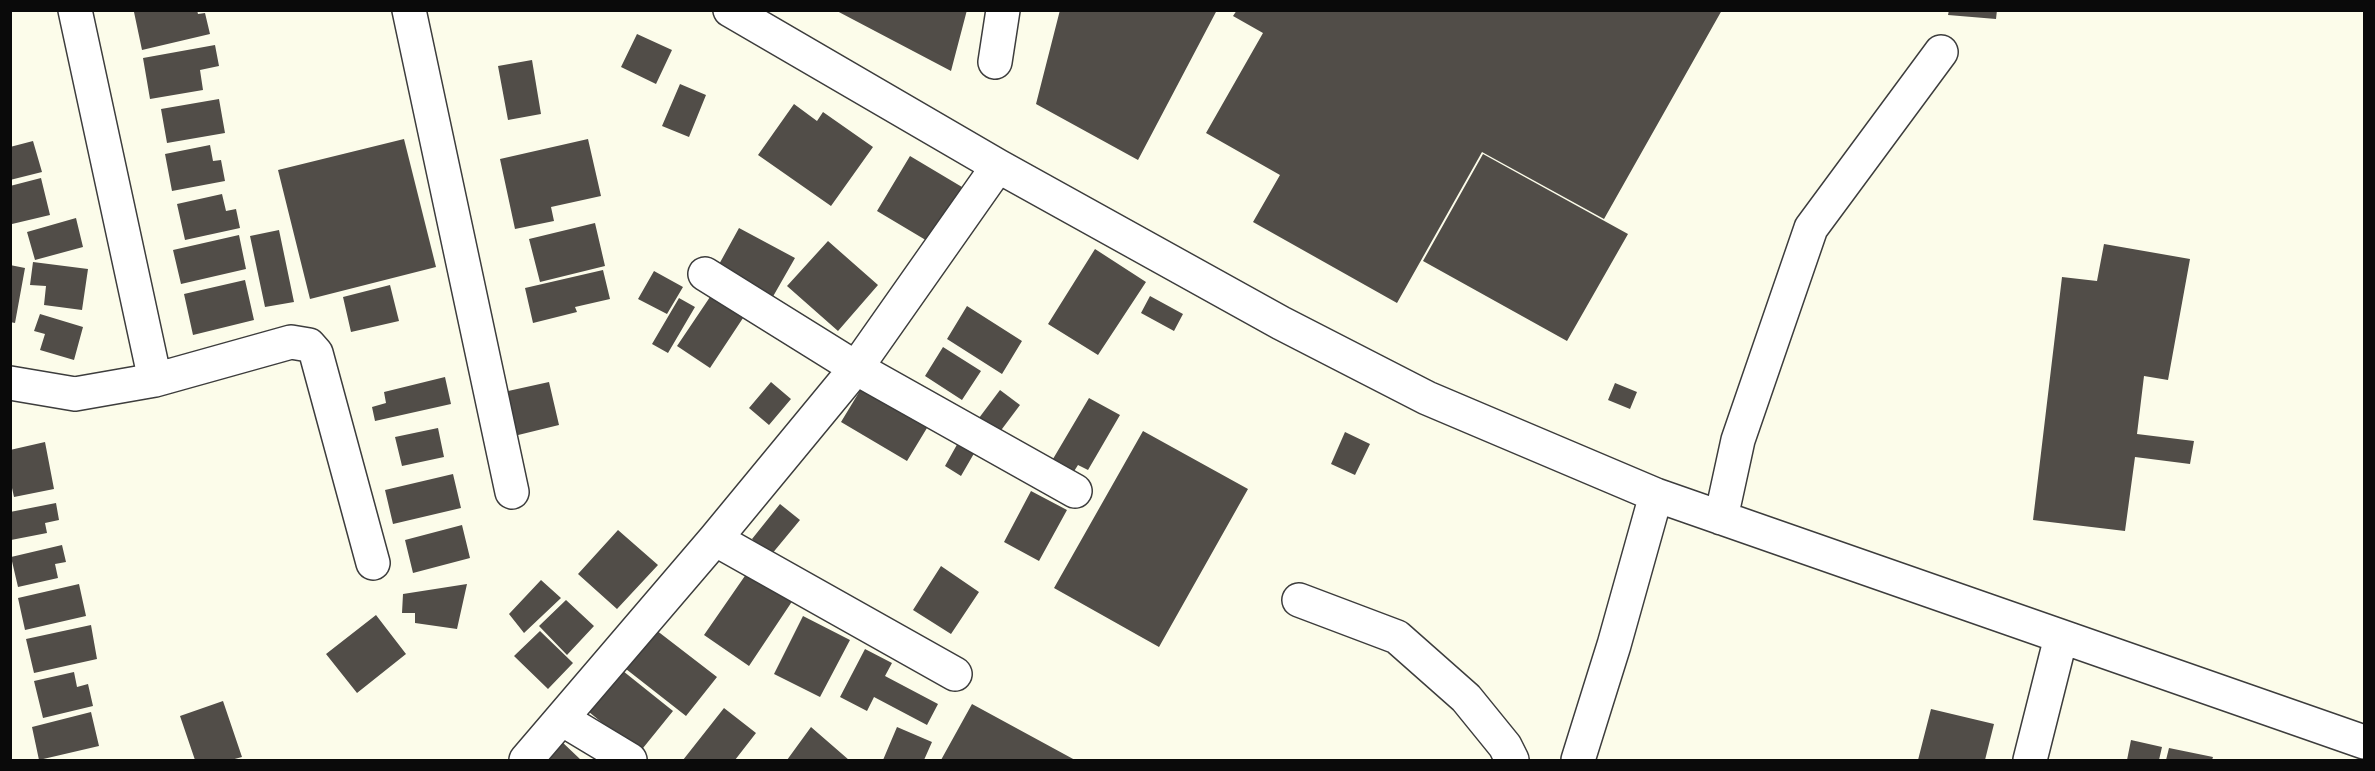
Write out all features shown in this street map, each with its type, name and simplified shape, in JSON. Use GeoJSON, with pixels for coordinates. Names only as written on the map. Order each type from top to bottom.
{"type":"FeatureCollection","features":[{"type":"Feature","properties":{"kind":"street"},"geometry":{"type":"LineString","coordinates":[[75,10],[155,380]]}},
{"type":"Feature","properties":{"kind":"street"},"geometry":{"type":"LineString","coordinates":[[409,10],[512,492]]}},
{"type":"Feature","properties":{"kind":"street"},"geometry":{"type":"LineString","coordinates":[[730,10],[998,166],[1281,323],[1427,398],[1656,495],[2061,637],[2354,746]]}},
{"type":"Feature","properties":{"kind":"street"},"geometry":{"type":"LineString","coordinates":[[995,62],[1003,10]]}},
{"type":"Feature","properties":{"kind":"street"},"geometry":{"type":"LineString","coordinates":[[1721,518],[1738,440],[1811,228],[1941,52]]}},
{"type":"Feature","properties":{"kind":"street"},"geometry":{"type":"LineString","coordinates":[[526,760],[715,539],[856,368],[998,166]]}},
{"type":"Feature","properties":{"kind":"street"},"geometry":{"type":"LineString","coordinates":[[705,273],[856,368],[1075,491]]}},
{"type":"Feature","properties":{"kind":"street"},"geometry":{"type":"LineString","coordinates":[[10,383],[75,394],[155,380],[291,342],[309,345],[316,353],[373,563]]}},
{"type":"Feature","properties":{"kind":"street"},"geometry":{"type":"LineString","coordinates":[[1578,760],[1614,645],[1656,495]]}},
{"type":"Feature","properties":{"kind":"street"},"geometry":{"type":"LineString","coordinates":[[715,539],[955,674]]}},
{"type":"Feature","properties":{"kind":"street"},"geometry":{"type":"LineString","coordinates":[[1299,600],[1397,637],[1466,698],[1505,746],[1512,760]]}},
{"type":"Feature","properties":{"kind":"street"},"geometry":{"type":"LineString","coordinates":[[2030,760],[2061,637]]}},
{"type":"Feature","properties":{"kind":"street"},"geometry":{"type":"LineString","coordinates":[[562,719],[630,760]]}},
{"type":"Feature","properties":{"kind":"building"},"geometry":{"type":"Polygon","coordinates":[[[140,10],[197,10],[198,14],[205,13],[210,34],[142,50],[134,12],[140,10]]]}},
{"type":"Feature","properties":{"kind":"building"},"geometry":{"type":"Polygon","coordinates":[[[835,10],[967,10],[951,71],[835,10]]]}},
{"type":"Feature","properties":{"kind":"building"},"geometry":{"type":"Polygon","coordinates":[[[1060,10],[1217,10],[1138,160],[1036,104],[1060,10]]]}},
{"type":"Feature","properties":{"kind":"building"},"geometry":{"type":"Polygon","coordinates":[[[1237,10],[1722,10],[1604,219],[1482,152],[1397,303],[1253,222],[1280,175],[1206,133],[1263,33],[1233,16],[1237,10]]]}},
{"type":"Feature","properties":{"kind":"building"},"geometry":{"type":"Polygon","coordinates":[[[1949,10],[1997,10],[1996,19],[1948,15],[1949,10]]]}},
{"type":"Feature","properties":{"kind":"building"},"geometry":{"type":"Polygon","coordinates":[[[637,34],[672,50],[656,84],[621,67],[637,34]]]}},
{"type":"Feature","properties":{"kind":"building"},"geometry":{"type":"Polygon","coordinates":[[[215,45],[219,66],[200,70],[203,90],[150,99],[143,58],[215,45]]]}},
{"type":"Feature","properties":{"kind":"building"},"geometry":{"type":"Polygon","coordinates":[[[532,60],[541,114],[508,120],[498,66],[532,60]]]}},
{"type":"Feature","properties":{"kind":"building"},"geometry":{"type":"Polygon","coordinates":[[[680,84],[706,95],[689,137],[662,126],[680,84]]]}},
{"type":"Feature","properties":{"kind":"building"},"geometry":{"type":"Polygon","coordinates":[[[219,99],[225,133],[167,143],[161,109],[219,99]]]}},
{"type":"Feature","properties":{"kind":"building"},"geometry":{"type":"Polygon","coordinates":[[[794,104],[817,121],[823,112],[873,147],[831,206],[758,155],[794,104]]]}},
{"type":"Feature","properties":{"kind":"building"},"geometry":{"type":"Polygon","coordinates":[[[404,139],[436,267],[310,299],[278,170],[404,139]]]}},
{"type":"Feature","properties":{"kind":"building"},"geometry":{"type":"Polygon","coordinates":[[[588,139],[601,196],[551,207],[554,221],[515,229],[500,159],[588,139]]]}},
{"type":"Feature","properties":{"kind":"building"},"geometry":{"type":"Polygon","coordinates":[[[33,141],[42,172],[10,180],[10,147],[33,141]]]}},
{"type":"Feature","properties":{"kind":"building"},"geometry":{"type":"Polygon","coordinates":[[[210,145],[213,161],[221,160],[225,181],[172,191],[165,154],[210,145]]]}},
{"type":"Feature","properties":{"kind":"building"},"geometry":{"type":"Polygon","coordinates":[[[1483,154],[1628,234],[1567,341],[1423,261],[1483,154]]]}},
{"type":"Feature","properties":{"kind":"building"},"geometry":{"type":"Polygon","coordinates":[[[910,156],[962,187],[929,242],[877,211],[910,156]]]}},
{"type":"Feature","properties":{"kind":"building"},"geometry":{"type":"Polygon","coordinates":[[[41,178],[50,215],[12,224],[10,186],[41,178]]]}},
{"type":"Feature","properties":{"kind":"building"},"geometry":{"type":"Polygon","coordinates":[[[222,194],[226,211],[236,209],[240,228],[185,240],[177,204],[222,194]]]}},
{"type":"Feature","properties":{"kind":"building"},"geometry":{"type":"Polygon","coordinates":[[[76,218],[83,247],[35,260],[27,232],[76,218]]]}},
{"type":"Feature","properties":{"kind":"building"},"geometry":{"type":"Polygon","coordinates":[[[595,223],[605,266],[540,282],[529,239],[595,223]]]}},
{"type":"Feature","properties":{"kind":"building"},"geometry":{"type":"Polygon","coordinates":[[[739,228],[795,258],[771,300],[717,268],[739,228]]]}},
{"type":"Feature","properties":{"kind":"building"},"geometry":{"type":"Polygon","coordinates":[[[279,230],[294,302],[265,307],[250,236],[279,230]]]}},
{"type":"Feature","properties":{"kind":"building"},"geometry":{"type":"Polygon","coordinates":[[[239,235],[246,269],[181,284],[173,250],[239,235]]]}},
{"type":"Feature","properties":{"kind":"building"},"geometry":{"type":"Polygon","coordinates":[[[828,241],[878,285],[838,331],[787,286],[828,241]]]}},
{"type":"Feature","properties":{"kind":"building"},"geometry":{"type":"Polygon","coordinates":[[[2104,244],[2190,259],[2168,380],[2144,376],[2137,434],[2194,441],[2190,464],[2135,457],[2125,531],[2033,520],[2062,277],[2097,281],[2104,244]]]}},
{"type":"Feature","properties":{"kind":"building"},"geometry":{"type":"Polygon","coordinates":[[[1095,249],[1146,282],[1098,355],[1048,324],[1095,249]]]}},
{"type":"Feature","properties":{"kind":"building"},"geometry":{"type":"Polygon","coordinates":[[[33,262],[88,269],[82,310],[44,305],[46,286],[30,285],[33,262]]]}},
{"type":"Feature","properties":{"kind":"building"},"geometry":{"type":"Polygon","coordinates":[[[10,265],[25,268],[15,323],[10,322],[10,265]]]}},
{"type":"Feature","properties":{"kind":"building"},"geometry":{"type":"Polygon","coordinates":[[[603,270],[610,299],[575,307],[577,312],[533,323],[525,288],[603,270]]]}},
{"type":"Feature","properties":{"kind":"building"},"geometry":{"type":"Polygon","coordinates":[[[654,271],[683,287],[667,314],[638,299],[654,271]]]}},
{"type":"Feature","properties":{"kind":"building"},"geometry":{"type":"Polygon","coordinates":[[[245,280],[254,320],[193,335],[184,294],[245,280]]]}},
{"type":"Feature","properties":{"kind":"building"},"geometry":{"type":"Polygon","coordinates":[[[390,285],[399,321],[351,332],[343,297],[390,285]]]}},
{"type":"Feature","properties":{"kind":"building"},"geometry":{"type":"Polygon","coordinates":[[[712,294],[745,315],[710,368],[677,346],[712,294]]]}},
{"type":"Feature","properties":{"kind":"building"},"geometry":{"type":"Polygon","coordinates":[[[1150,296],[1183,314],[1174,331],[1141,313],[1150,296]]]}},
{"type":"Feature","properties":{"kind":"building"},"geometry":{"type":"Polygon","coordinates":[[[679,298],[695,307],[668,353],[652,344],[679,298]]]}},
{"type":"Feature","properties":{"kind":"building"},"geometry":{"type":"Polygon","coordinates":[[[967,306],[1022,341],[1002,374],[947,339],[967,306]]]}},
{"type":"Feature","properties":{"kind":"building"},"geometry":{"type":"Polygon","coordinates":[[[40,314],[83,327],[74,360],[40,350],[45,334],[34,331],[40,314]]]}},
{"type":"Feature","properties":{"kind":"building"},"geometry":{"type":"Polygon","coordinates":[[[943,347],[981,371],[962,400],[925,376],[943,347]]]}},
{"type":"Feature","properties":{"kind":"building"},"geometry":{"type":"Polygon","coordinates":[[[445,377],[451,404],[375,421],[372,407],[386,403],[384,392],[445,377]]]}},
{"type":"Feature","properties":{"kind":"building"},"geometry":{"type":"Polygon","coordinates":[[[549,382],[559,425],[510,437],[499,393],[549,382]]]}},
{"type":"Feature","properties":{"kind":"building"},"geometry":{"type":"Polygon","coordinates":[[[771,382],[791,399],[769,425],[749,408],[771,382]]]}},
{"type":"Feature","properties":{"kind":"building"},"geometry":{"type":"Polygon","coordinates":[[[1615,383],[1637,392],[1630,409],[1608,400],[1615,383]]]}},
{"type":"Feature","properties":{"kind":"building"},"geometry":{"type":"Polygon","coordinates":[[[864,384],[930,423],[907,461],[841,422],[864,384]]]}},
{"type":"Feature","properties":{"kind":"building"},"geometry":{"type":"Polygon","coordinates":[[[1000,390],[1020,405],[999,433],[979,418],[1000,390]]]}},
{"type":"Feature","properties":{"kind":"building"},"geometry":{"type":"Polygon","coordinates":[[[1089,398],[1120,415],[1088,470],[1078,465],[1071,476],[1050,464],[1089,398]]]}},
{"type":"Feature","properties":{"kind":"building"},"geometry":{"type":"Polygon","coordinates":[[[438,428],[444,457],[402,466],[395,437],[438,428]]]}},
{"type":"Feature","properties":{"kind":"building"},"geometry":{"type":"Polygon","coordinates":[[[1143,431],[1248,489],[1159,647],[1054,588],[1143,431]]]}},
{"type":"Feature","properties":{"kind":"building"},"geometry":{"type":"Polygon","coordinates":[[[1345,432],[1370,444],[1355,475],[1331,464],[1345,432]]]}},
{"type":"Feature","properties":{"kind":"building"},"geometry":{"type":"Polygon","coordinates":[[[959,441],[976,450],[961,476],[945,466],[959,441]]]}},
{"type":"Feature","properties":{"kind":"building"},"geometry":{"type":"Polygon","coordinates":[[[45,442],[54,489],[14,497],[10,479],[10,450],[45,442]]]}},
{"type":"Feature","properties":{"kind":"building"},"geometry":{"type":"Polygon","coordinates":[[[453,474],[461,508],[393,524],[385,490],[453,474]]]}},
{"type":"Feature","properties":{"kind":"building"},"geometry":{"type":"Polygon","coordinates":[[[1031,491],[1067,510],[1039,561],[1004,542],[1031,491]]]}},
{"type":"Feature","properties":{"kind":"building"},"geometry":{"type":"Polygon","coordinates":[[[56,503],[59,520],[45,523],[47,533],[11,540],[10,512],[56,503]]]}},
{"type":"Feature","properties":{"kind":"building"},"geometry":{"type":"Polygon","coordinates":[[[780,504],[800,520],[771,555],[752,539],[780,504]]]}},
{"type":"Feature","properties":{"kind":"building"},"geometry":{"type":"Polygon","coordinates":[[[462,525],[470,558],[413,573],[405,540],[462,525]]]}},
{"type":"Feature","properties":{"kind":"building"},"geometry":{"type":"Polygon","coordinates":[[[618,530],[658,565],[617,609],[578,574],[618,530]]]}},
{"type":"Feature","properties":{"kind":"building"},"geometry":{"type":"Polygon","coordinates":[[[62,545],[66,562],[55,564],[58,578],[18,587],[11,557],[62,545]]]}},
{"type":"Feature","properties":{"kind":"building"},"geometry":{"type":"Polygon","coordinates":[[[941,566],[979,592],[951,634],[913,610],[941,566]]]}},
{"type":"Feature","properties":{"kind":"building"},"geometry":{"type":"Polygon","coordinates":[[[749,570],[793,600],[749,666],[704,635],[749,570]]]}},
{"type":"Feature","properties":{"kind":"building"},"geometry":{"type":"Polygon","coordinates":[[[541,580],[561,598],[524,633],[509,614],[541,580]]]}},
{"type":"Feature","properties":{"kind":"building"},"geometry":{"type":"Polygon","coordinates":[[[79,584],[86,616],[25,630],[18,598],[79,584]]]}},
{"type":"Feature","properties":{"kind":"building"},"geometry":{"type":"Polygon","coordinates":[[[467,584],[457,629],[415,623],[415,613],[402,613],[403,594],[467,584]]]}},
{"type":"Feature","properties":{"kind":"building"},"geometry":{"type":"Polygon","coordinates":[[[566,600],[594,626],[567,655],[539,626],[566,600]]]}},
{"type":"Feature","properties":{"kind":"building"},"geometry":{"type":"Polygon","coordinates":[[[376,615],[406,654],[357,693],[326,654],[376,615]]]}},
{"type":"Feature","properties":{"kind":"building"},"geometry":{"type":"Polygon","coordinates":[[[803,616],[850,640],[820,697],[774,674],[803,616]]]}},
{"type":"Feature","properties":{"kind":"building"},"geometry":{"type":"Polygon","coordinates":[[[91,625],[97,659],[34,673],[26,639],[91,625]]]}},
{"type":"Feature","properties":{"kind":"building"},"geometry":{"type":"Polygon","coordinates":[[[656,630],[717,677],[686,716],[626,669],[656,630]]]}},
{"type":"Feature","properties":{"kind":"building"},"geometry":{"type":"Polygon","coordinates":[[[540,631],[573,663],[548,689],[514,656],[540,631]]]}},
{"type":"Feature","properties":{"kind":"building"},"geometry":{"type":"Polygon","coordinates":[[[865,649],[892,663],[885,676],[938,704],[927,725],[874,697],[867,711],[840,697],[865,649]]]}},
{"type":"Feature","properties":{"kind":"building"},"geometry":{"type":"Polygon","coordinates":[[[623,671],[673,711],[639,753],[589,712],[623,671]]]}},
{"type":"Feature","properties":{"kind":"building"},"geometry":{"type":"Polygon","coordinates":[[[74,672],[77,687],[88,684],[93,706],[43,718],[34,681],[74,672]]]}},
{"type":"Feature","properties":{"kind":"building"},"geometry":{"type":"Polygon","coordinates":[[[223,701],[242,757],[231,760],[195,760],[180,716],[223,701]]]}},
{"type":"Feature","properties":{"kind":"building"},"geometry":{"type":"Polygon","coordinates":[[[972,704],[1075,760],[941,760],[972,704]]]}},
{"type":"Feature","properties":{"kind":"building"},"geometry":{"type":"Polygon","coordinates":[[[724,708],[756,733],[735,760],[683,760],[724,708]]]}},
{"type":"Feature","properties":{"kind":"building"},"geometry":{"type":"Polygon","coordinates":[[[1931,709],[1994,724],[1985,760],[1918,760],[1931,709]]]}},
{"type":"Feature","properties":{"kind":"building"},"geometry":{"type":"Polygon","coordinates":[[[91,712],[99,746],[39,760],[32,727],[91,712]]]}},
{"type":"Feature","properties":{"kind":"building"},"geometry":{"type":"Polygon","coordinates":[[[811,727],[849,760],[787,760],[811,727]]]}},
{"type":"Feature","properties":{"kind":"building"},"geometry":{"type":"Polygon","coordinates":[[[897,727],[932,742],[924,760],[883,760],[897,727]]]}},
{"type":"Feature","properties":{"kind":"building"},"geometry":{"type":"Polygon","coordinates":[[[560,740],[581,760],[540,760],[560,740]]]}},
{"type":"Feature","properties":{"kind":"building"},"geometry":{"type":"Polygon","coordinates":[[[2131,740],[2162,747],[2159,760],[2127,760],[2131,740]]]}},
{"type":"Feature","properties":{"kind":"building"},"geometry":{"type":"Polygon","coordinates":[[[2169,748],[2213,757],[2212,760],[2166,760],[2169,748]]]}}]}
